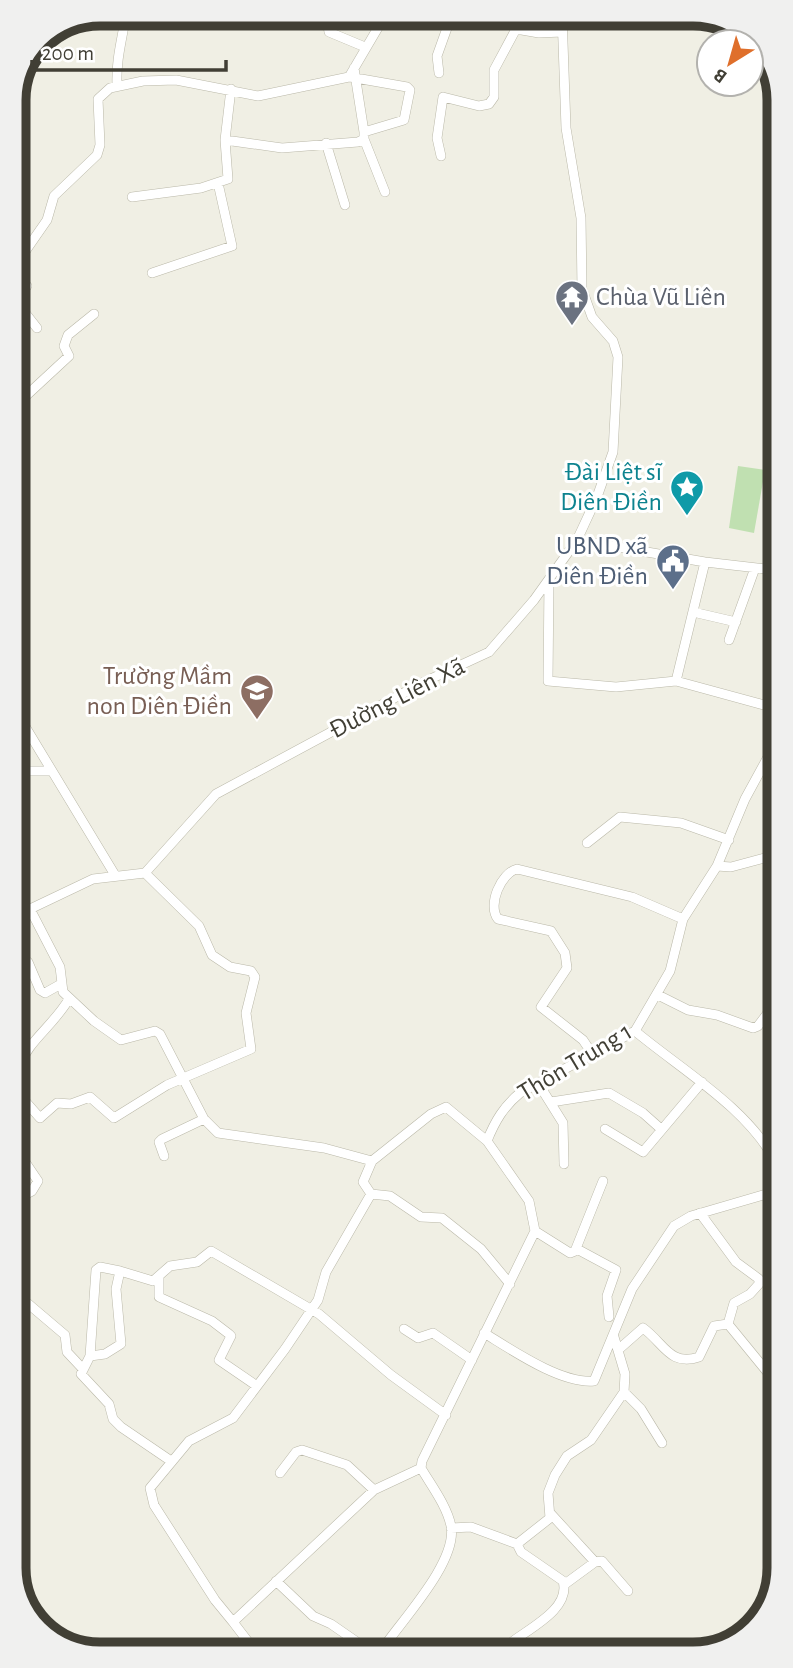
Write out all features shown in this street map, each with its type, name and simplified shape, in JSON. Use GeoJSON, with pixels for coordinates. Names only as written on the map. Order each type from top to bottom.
{"type":"FeatureCollection","features":[{"type":"Feature","properties":{"kind":"street"},"geometry":{"type":"LineString","coordinates":[[117,85],[116,58],[123,43],[125,26]]}},
{"type":"Feature","properties":{"kind":"street"},"geometry":{"type":"LineString","coordinates":[[328,26],[329,32],[365,47]]}},
{"type":"Feature","properties":{"kind":"street"},"geometry":{"type":"LineString","coordinates":[[378,26],[353,74],[364,135],[385,192]]}},
{"type":"Feature","properties":{"kind":"street"},"geometry":{"type":"LineString","coordinates":[[439,73],[437,56],[448,26]]}},
{"type":"Feature","properties":{"kind":"street","name":"Đường Liên Xã"},"geometry":{"type":"LineString","coordinates":[[145,873],[216,794],[424,682],[489,652],[549,580],[577,540],[597,497],[613,452],[618,357],[613,341],[589,312],[582,289],[581,218],[568,156],[562,26]]}},
{"type":"Feature","properties":{"kind":"street"},"geometry":{"type":"LineString","coordinates":[[441,156],[437,138],[443,97],[479,106],[489,104],[494,97],[494,71],[516,29],[539,33],[562,32]]}},
{"type":"Feature","properties":{"kind":"street"},"geometry":{"type":"LineString","coordinates":[[26,250],[47,220],[54,196],[97,155],[100,145],[98,99],[103,92],[117,85],[176,80],[258,96],[353,74],[410,90],[404,120],[364,135],[282,148],[225,140]]}},
{"type":"Feature","properties":{"kind":"street"},"geometry":{"type":"LineString","coordinates":[[132,197],[228,179],[225,140],[231,89]]}},
{"type":"Feature","properties":{"kind":"street"},"geometry":{"type":"LineString","coordinates":[[326,143],[345,205]]}},
{"type":"Feature","properties":{"kind":"street"},"geometry":{"type":"LineString","coordinates":[[152,273],[232,246],[218,183]]}},
{"type":"Feature","properties":{"kind":"street"},"geometry":{"type":"LineString","coordinates":[[26,314],[37,328]]}},
{"type":"Feature","properties":{"kind":"street"},"geometry":{"type":"LineString","coordinates":[[26,396],[69,356],[64,346],[68,335],[94,314]]}},
{"type":"Feature","properties":{"kind":"street"},"geometry":{"type":"LineString","coordinates":[[577,540],[705,562],[767,569]]}},
{"type":"Feature","properties":{"kind":"street"},"geometry":{"type":"LineString","coordinates":[[676,681],[705,562]]}},
{"type":"Feature","properties":{"kind":"street"},"geometry":{"type":"LineString","coordinates":[[729,640],[755,568]]}},
{"type":"Feature","properties":{"kind":"street"},"geometry":{"type":"LineString","coordinates":[[549,580],[548,681],[617,687],[676,681],[767,706]]}},
{"type":"Feature","properties":{"kind":"street"},"geometry":{"type":"LineString","coordinates":[[693,612],[736,622]]}},
{"type":"Feature","properties":{"kind":"street"},"geometry":{"type":"LineString","coordinates":[[26,728],[115,875]]}},
{"type":"Feature","properties":{"kind":"street","name":"Thôn Trung 1"},"geometry":{"type":"LineString","coordinates":[[487,1141],[507,1104],[538,1083],[635,1031],[670,971],[683,919],[717,866],[767,759]]}},
{"type":"Feature","properties":{"kind":"street"},"geometry":{"type":"LineString","coordinates":[[761,770],[767,770]]}},
{"type":"Feature","properties":{"kind":"street"},"geometry":{"type":"LineString","coordinates":[[26,771],[52,771]]}},
{"type":"Feature","properties":{"kind":"street"},"geometry":{"type":"LineString","coordinates":[[587,843],[620,817],[681,823],[729,840]]}},
{"type":"Feature","properties":{"kind":"street"},"geometry":{"type":"LineString","coordinates":[[717,866],[731,867],[767,857]]}},
{"type":"Feature","properties":{"kind":"street"},"geometry":{"type":"LineString","coordinates":[[593,1055],[583,1040],[541,1007],[567,968],[565,953],[554,935],[547,930],[498,919],[494,914],[493,904],[508,873],[517,869],[579,883],[632,897],[683,919]]}},
{"type":"Feature","properties":{"kind":"street"},"geometry":{"type":"LineString","coordinates":[[26,910],[93,879],[145,873],[199,926],[212,955],[230,967],[251,971],[255,977],[246,1013],[251,1049],[184,1078],[114,1118],[90,1097],[71,1104],[57,1103],[40,1118],[26,1102]]}},
{"type":"Feature","properties":{"kind":"street"},"geometry":{"type":"LineString","coordinates":[[30,909],[60,967],[61,984],[68,999],[121,1040],[155,1031],[160,1034],[204,1119],[218,1133],[324,1148],[372,1161]]}},
{"type":"Feature","properties":{"kind":"street"},"geometry":{"type":"LineString","coordinates":[[26,961],[40,990],[45,993],[61,984]]}},
{"type":"Feature","properties":{"kind":"street"},"geometry":{"type":"LineString","coordinates":[[657,995],[688,1010],[717,1014],[753,1028],[758,1026],[767,1014]]}},
{"type":"Feature","properties":{"kind":"street"},"geometry":{"type":"LineString","coordinates":[[26,1049],[49,1026],[68,999]]}},
{"type":"Feature","properties":{"kind":"street"},"geometry":{"type":"LineString","coordinates":[[635,1031],[702,1082],[755,1132],[767,1149]]}},
{"type":"Feature","properties":{"kind":"street"},"geometry":{"type":"LineString","coordinates":[[605,1129],[643,1152],[702,1082]]}},
{"type":"Feature","properties":{"kind":"street"},"geometry":{"type":"LineString","coordinates":[[538,1083],[565,1129],[564,1164]]}},
{"type":"Feature","properties":{"kind":"street"},"geometry":{"type":"LineString","coordinates":[[551,1102],[609,1093],[643,1113],[661,1129]]}},
{"type":"Feature","properties":{"kind":"street"},"geometry":{"type":"LineString","coordinates":[[371,1194],[363,1182],[372,1161],[431,1114],[446,1107],[487,1141],[530,1201],[535,1231],[446,1415],[427,1448],[421,1468],[451,1528],[437,1574],[388,1642]]}},
{"type":"Feature","properties":{"kind":"street"},"geometry":{"type":"LineString","coordinates":[[164,1156],[159,1142],[162,1139],[204,1119]]}},
{"type":"Feature","properties":{"kind":"street"},"geometry":{"type":"LineString","coordinates":[[26,1163],[38,1181],[32,1191],[26,1194]]}},
{"type":"Feature","properties":{"kind":"street"},"geometry":{"type":"LineString","coordinates":[[535,1231],[570,1253],[577,1249],[603,1181]]}},
{"type":"Feature","properties":{"kind":"street"},"geometry":{"type":"LineString","coordinates":[[371,1194],[390,1196],[421,1217],[442,1218],[481,1249],[510,1284]]}},
{"type":"Feature","properties":{"kind":"street"},"geometry":{"type":"LineString","coordinates":[[248,1642],[215,1600],[154,1505],[149,1488],[189,1441],[233,1418],[312,1310],[326,1272],[371,1194]]}},
{"type":"Feature","properties":{"kind":"street"},"geometry":{"type":"LineString","coordinates":[[484,1333],[549,1369],[591,1382],[596,1380],[632,1289],[674,1226],[700,1213],[767,1194]]}},
{"type":"Feature","properties":{"kind":"street"},"geometry":{"type":"LineString","coordinates":[[700,1213],[736,1262],[759,1281],[752,1293],[734,1303],[728,1324]]}},
{"type":"Feature","properties":{"kind":"street"},"geometry":{"type":"LineString","coordinates":[[577,1249],[617,1272],[608,1289],[609,1317]]}},
{"type":"Feature","properties":{"kind":"street"},"geometry":{"type":"LineString","coordinates":[[82,1368],[90,1356],[94,1275],[100,1266],[153,1281],[170,1266],[189,1265],[211,1251],[312,1310],[391,1376],[446,1415]]}},
{"type":"Feature","properties":{"kind":"street"},"geometry":{"type":"LineString","coordinates":[[90,1356],[105,1354],[121,1344],[116,1289],[120,1271]]}},
{"type":"Feature","properties":{"kind":"street"},"geometry":{"type":"LineString","coordinates":[[159,1278],[159,1297],[212,1321],[231,1336],[219,1360],[257,1386]]}},
{"type":"Feature","properties":{"kind":"street"},"geometry":{"type":"LineString","coordinates":[[26,1302],[65,1335],[67,1352],[82,1368],[84,1379],[109,1404],[113,1419],[171,1461]]}},
{"type":"Feature","properties":{"kind":"street"},"geometry":{"type":"LineString","coordinates":[[618,1350],[643,1328],[672,1357],[688,1361],[702,1354],[714,1326],[728,1324]]}},
{"type":"Feature","properties":{"kind":"street"},"geometry":{"type":"LineString","coordinates":[[728,1324],[767,1372]]}},
{"type":"Feature","properties":{"kind":"street"},"geometry":{"type":"LineString","coordinates":[[404,1329],[418,1338],[433,1332],[472,1360]]}},
{"type":"Feature","properties":{"kind":"street"},"geometry":{"type":"LineString","coordinates":[[595,1562],[551,1514],[548,1493],[567,1456],[591,1440],[625,1392],[625,1374],[614,1337]]}},
{"type":"Feature","properties":{"kind":"street"},"geometry":{"type":"LineString","coordinates":[[625,1392],[640,1409],[662,1443]]}},
{"type":"Feature","properties":{"kind":"street"},"geometry":{"type":"LineString","coordinates":[[280,1473],[296,1452],[302,1450],[347,1465],[374,1490]]}},
{"type":"Feature","properties":{"kind":"street"},"geometry":{"type":"LineString","coordinates":[[233,1622],[374,1490],[421,1468]]}},
{"type":"Feature","properties":{"kind":"street"},"geometry":{"type":"LineString","coordinates":[[517,1544],[546,1522],[551,1514]]}},
{"type":"Feature","properties":{"kind":"street"},"geometry":{"type":"LineString","coordinates":[[451,1528],[471,1527],[517,1544],[521,1552],[565,1584]]}},
{"type":"Feature","properties":{"kind":"street"},"geometry":{"type":"LineString","coordinates":[[512,1642],[557,1608],[565,1584],[595,1562],[602,1560],[628,1591]]}},
{"type":"Feature","properties":{"kind":"street"},"geometry":{"type":"LineString","coordinates":[[275,1581],[313,1616],[331,1624],[357,1642]]}},
{"type":"Feature","properties":{"kind":"green space"},"geometry":{"type":"Polygon","coordinates":[[[738,466],[765,470],[754,533],[729,528],[738,466]]]}},
{"type":"Feature","properties":{"kind":"place","name":"Chùa Vũ Liên"},"geometry":{"type":"Point","coordinates":[572,327]}},
{"type":"Feature","properties":{"kind":"place","name":"Đài Liệt sĩ Diên Điền"},"geometry":{"type":"Point","coordinates":[687,517]}},
{"type":"Feature","properties":{"kind":"place","name":"UBND xã Diên Điền"},"geometry":{"type":"Point","coordinates":[673,591]}},
{"type":"Feature","properties":{"kind":"place","name":"Trường Mầm non Diên Điền"},"geometry":{"type":"Point","coordinates":[257,721]}}]}
